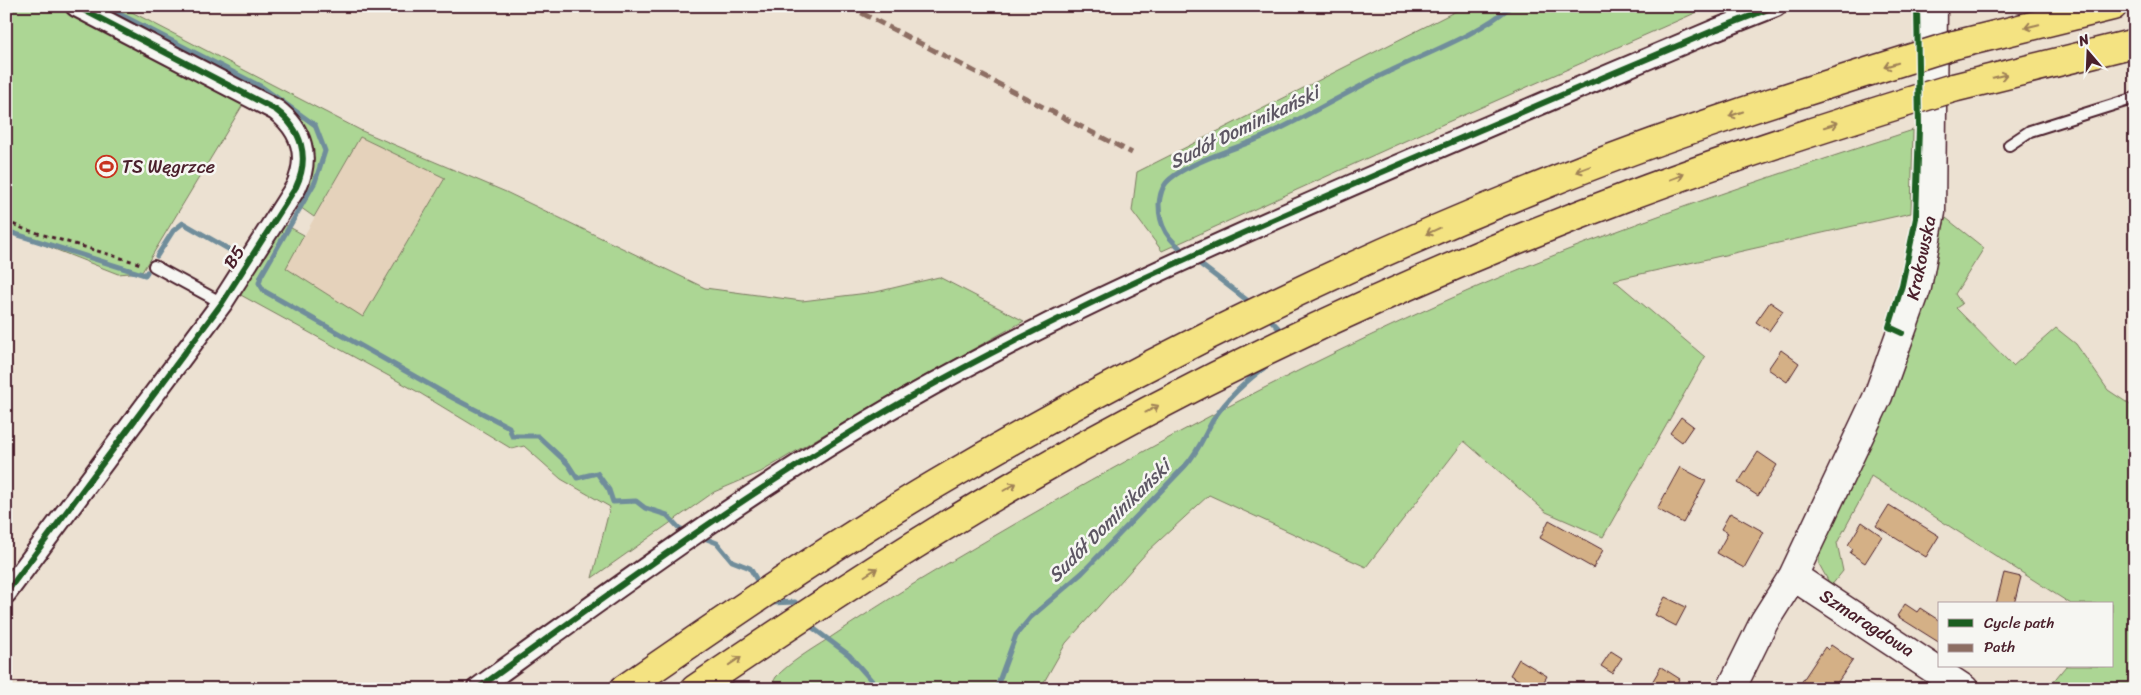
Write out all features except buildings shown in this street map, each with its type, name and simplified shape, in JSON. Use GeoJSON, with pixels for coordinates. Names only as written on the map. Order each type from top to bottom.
{"type":"FeatureCollection","features":[{"type":"Feature","properties":{"kind":"highway"},"geometry":{"type":"LineString","coordinates":[[632,683],[791,576],[934,485],[1122,379],[1327,277],[1545,183],[1658,141],[1757,107],[1954,45],[2113,6]]}},
{"type":"Feature","properties":{"kind":"highway"},"geometry":{"type":"LineString","coordinates":[[695,689],[819,605],[1014,485],[1226,370],[1457,264],[1594,208],[1782,141],[1953,88],[2135,43]]}},
{"type":"Feature","properties":{"kind":"street","name":"B5"},"geometry":{"type":"LineString","coordinates":[[6,593],[222,303],[300,180],[304,158],[298,134],[288,120],[276,110],[76,6]]}},
{"type":"Feature","properties":{"kind":"street"},"geometry":{"type":"LineString","coordinates":[[478,689],[683,541],[763,487],[907,399],[1069,313],[1210,247],[1706,34],[1776,6]]}},
{"type":"Feature","properties":{"kind":"street","name":"Krakowska"},"geometry":{"type":"LineString","coordinates":[[1735,679],[1764,622],[1793,576],[1878,396],[1917,287],[1931,212],[1933,6]]}},
{"type":"Feature","properties":{"kind":"street","name":"Szmaragdowa"},"geometry":{"type":"LineString","coordinates":[[1793,576],[1964,689]]}},
{"type":"Feature","properties":{"kind":"lane"},"geometry":{"type":"LineString","coordinates":[[2009,146],[2030,132],[2135,98]]}},
{"type":"Feature","properties":{"kind":"lane"},"geometry":{"type":"LineString","coordinates":[[154,266],[222,303]]}},
{"type":"Feature","properties":{"kind":"path"},"geometry":{"type":"LineString","coordinates":[[6,221],[24,229],[154,266]]}},
{"type":"Feature","properties":{"kind":"shaded area"},"geometry":{"type":"Polygon","coordinates":[[[360,137],[445,178],[363,318],[286,268],[360,137]]]}},
{"type":"Feature","properties":{"kind":"green space","name":"TS Węgrzce"},"geometry":{"type":"Polygon","coordinates":[[[6,6],[56,6],[244,103],[142,272],[118,274],[6,230],[6,6]]]}},
{"type":"Feature","properties":{"kind":"green space"},"geometry":{"type":"Polygon","coordinates":[[[90,6],[120,6],[362,131],[506,192],[705,288],[802,301],[876,292],[939,277],[1024,321],[892,394],[761,472],[714,492],[592,578],[610,507],[561,479],[524,446],[512,449],[418,392],[237,293],[282,223],[304,235],[286,268],[363,317],[445,178],[360,137],[314,217],[297,205],[312,167],[312,148],[304,124],[272,100],[90,6]]]}},
{"type":"Feature","properties":{"kind":"green space"},"geometry":{"type":"Polygon","coordinates":[[[1466,6],[1711,6],[1407,140],[1162,251],[1132,211],[1137,172],[1466,6]]]}},
{"type":"Feature","properties":{"kind":"green space"},"geometry":{"type":"Polygon","coordinates":[[[1913,130],[1911,213],[1614,280],[1705,357],[1603,537],[1546,512],[1464,441],[1366,567],[1209,495],[1148,551],[1066,643],[1040,689],[771,689],[776,677],[794,661],[920,580],[1056,500],[1194,424],[1334,353],[1477,287],[1584,243],[1748,185],[1913,130]]]}},
{"type":"Feature","properties":{"kind":"green space"},"geometry":{"type":"Polygon","coordinates":[[[1946,218],[1984,248],[1955,294],[1962,304],[1956,308],[2013,366],[2056,328],[2076,344],[2108,390],[2135,408],[2135,680],[2125,689],[2047,689],[2064,668],[2114,668],[2114,602],[2068,602],[1871,476],[1837,543],[1843,571],[1831,586],[1819,564],[1819,540],[1930,265],[1946,218]]]}},
{"type":"Feature","properties":{"kind":"waterway"},"geometry":{"type":"LineString","coordinates":[[104,6],[262,87],[315,125],[325,151],[315,182],[261,276],[259,283],[264,291],[453,398],[509,427],[512,436],[538,436],[568,464],[577,478],[597,473],[609,490],[613,502],[636,501],[645,508],[667,515],[679,528],[689,532]]}},
{"type":"Feature","properties":{"kind":"waterway","name":"Sudół Dominikański"},"geometry":{"type":"LineString","coordinates":[[1187,254],[1170,238],[1163,226],[1159,212],[1162,190],[1166,183],[1174,176],[1212,156],[1280,129],[1384,74],[1467,35],[1511,6]]}},
{"type":"Feature","properties":{"kind":"waterway"},"geometry":{"type":"LineString","coordinates":[[157,256],[173,231],[183,223],[237,254]]}},
{"type":"Feature","properties":{"kind":"waterway"},"geometry":{"type":"LineString","coordinates":[[6,231],[145,275],[147,272]]}},
{"type":"Feature","properties":{"kind":"waterway","name":"Sudół Dominikański"},"geometry":{"type":"LineString","coordinates":[[1196,261],[1252,304]]}},
{"type":"Feature","properties":{"kind":"waterway","name":"Sudół Dominikański"},"geometry":{"type":"LineString","coordinates":[[1267,316],[1283,333]]}},
{"type":"Feature","properties":{"kind":"waterway","name":"Sudół Dominikański"},"geometry":{"type":"LineString","coordinates":[[996,689],[1016,635],[1031,617],[1082,573],[1190,461],[1213,420],[1225,404],[1246,382],[1271,363]]}},
{"type":"Feature","properties":{"kind":"waterway"},"geometry":{"type":"LineString","coordinates":[[699,536],[717,543],[732,561],[750,568],[761,584]]}},
{"type":"Feature","properties":{"kind":"waterway"},"geometry":{"type":"LineString","coordinates":[[771,601],[771,603],[795,602],[800,609]]}},
{"type":"Feature","properties":{"kind":"waterway"},"geometry":{"type":"LineString","coordinates":[[809,622],[813,628],[849,655],[879,689]]}},
{"type":"Feature","properties":{"kind":"marked path"},"geometry":{"type":"LineString","coordinates":[[848,6],[1132,153]]}},
{"type":"Feature","properties":{"kind":"cycle path"},"geometry":{"type":"LineString","coordinates":[[6,593],[222,303],[296,187],[302,165],[303,155],[297,135],[292,126],[276,110],[76,6]]}},
{"type":"Feature","properties":{"kind":"cycle path"},"geometry":{"type":"LineString","coordinates":[[477,689],[687,539],[795,467],[849,433],[952,374],[1048,324],[1194,255],[1556,97],[1776,6]]}},
{"type":"Feature","properties":{"kind":"cycle path"},"geometry":{"type":"LineString","coordinates":[[1902,333],[1889,327],[1902,285],[1916,218],[1919,128],[1917,6]]}},
{"type":"Feature","properties":{"kind":"place","name":"TS Węgrzce"},"geometry":{"type":"Point","coordinates":[106,167]}}]}
